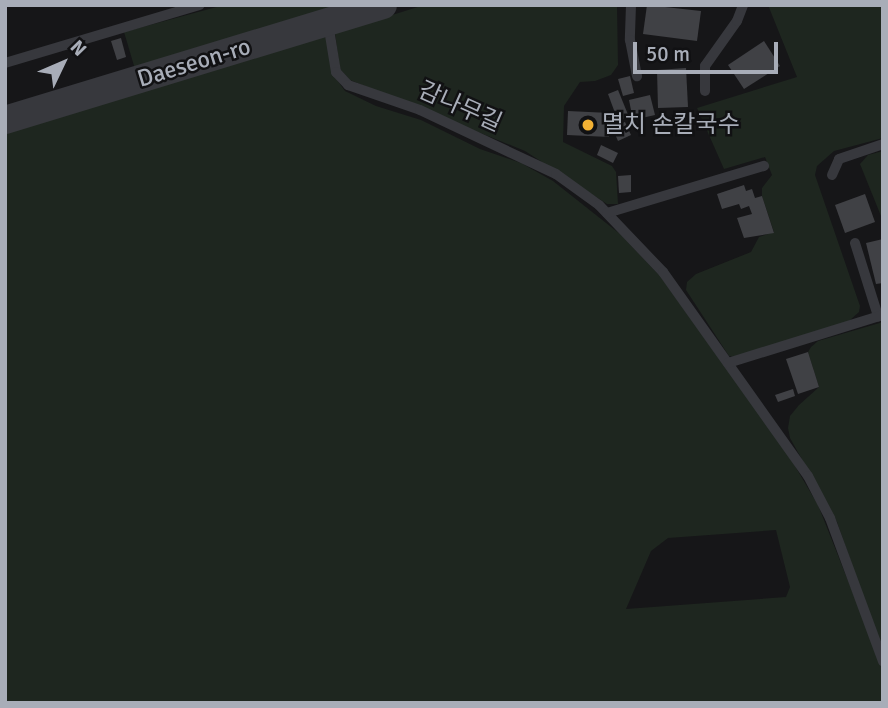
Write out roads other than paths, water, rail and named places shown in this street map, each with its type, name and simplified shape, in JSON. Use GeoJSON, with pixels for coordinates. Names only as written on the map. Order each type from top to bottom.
{"type":"FeatureCollection","features":[{"type":"Feature","properties":{"kind":"street","name":"Daeseon-ro"},"geometry":{"type":"LineString","coordinates":[[5,120],[383,5]]}},
{"type":"Feature","properties":{"kind":"lane"},"geometry":{"type":"LineString","coordinates":[[5,63],[200,5]]}},
{"type":"Feature","properties":{"kind":"lane"},"geometry":{"type":"LineString","coordinates":[[631,5],[630,40],[637,76]]}},
{"type":"Feature","properties":{"kind":"lane"},"geometry":{"type":"LineString","coordinates":[[705,91],[705,66],[737,21],[743,5]]}},
{"type":"Feature","properties":{"kind":"lane","name":"감나무길"},"geometry":{"type":"LineString","coordinates":[[328,22],[336,72],[348,85],[420,110],[556,174],[607,213],[663,272],[808,476],[830,518],[883,660]]}},
{"type":"Feature","properties":{"kind":"lane"},"geometry":{"type":"LineString","coordinates":[[832,175],[839,159],[883,144]]}},
{"type":"Feature","properties":{"kind":"lane"},"geometry":{"type":"LineString","coordinates":[[607,213],[764,166]]}},
{"type":"Feature","properties":{"kind":"lane"},"geometry":{"type":"LineString","coordinates":[[729,363],[880,316],[855,243]]}},
{"type":"Feature","properties":{"kind":"place","name":"멸치 손칼국수"},"geometry":{"type":"Point","coordinates":[588,125]}}]}
